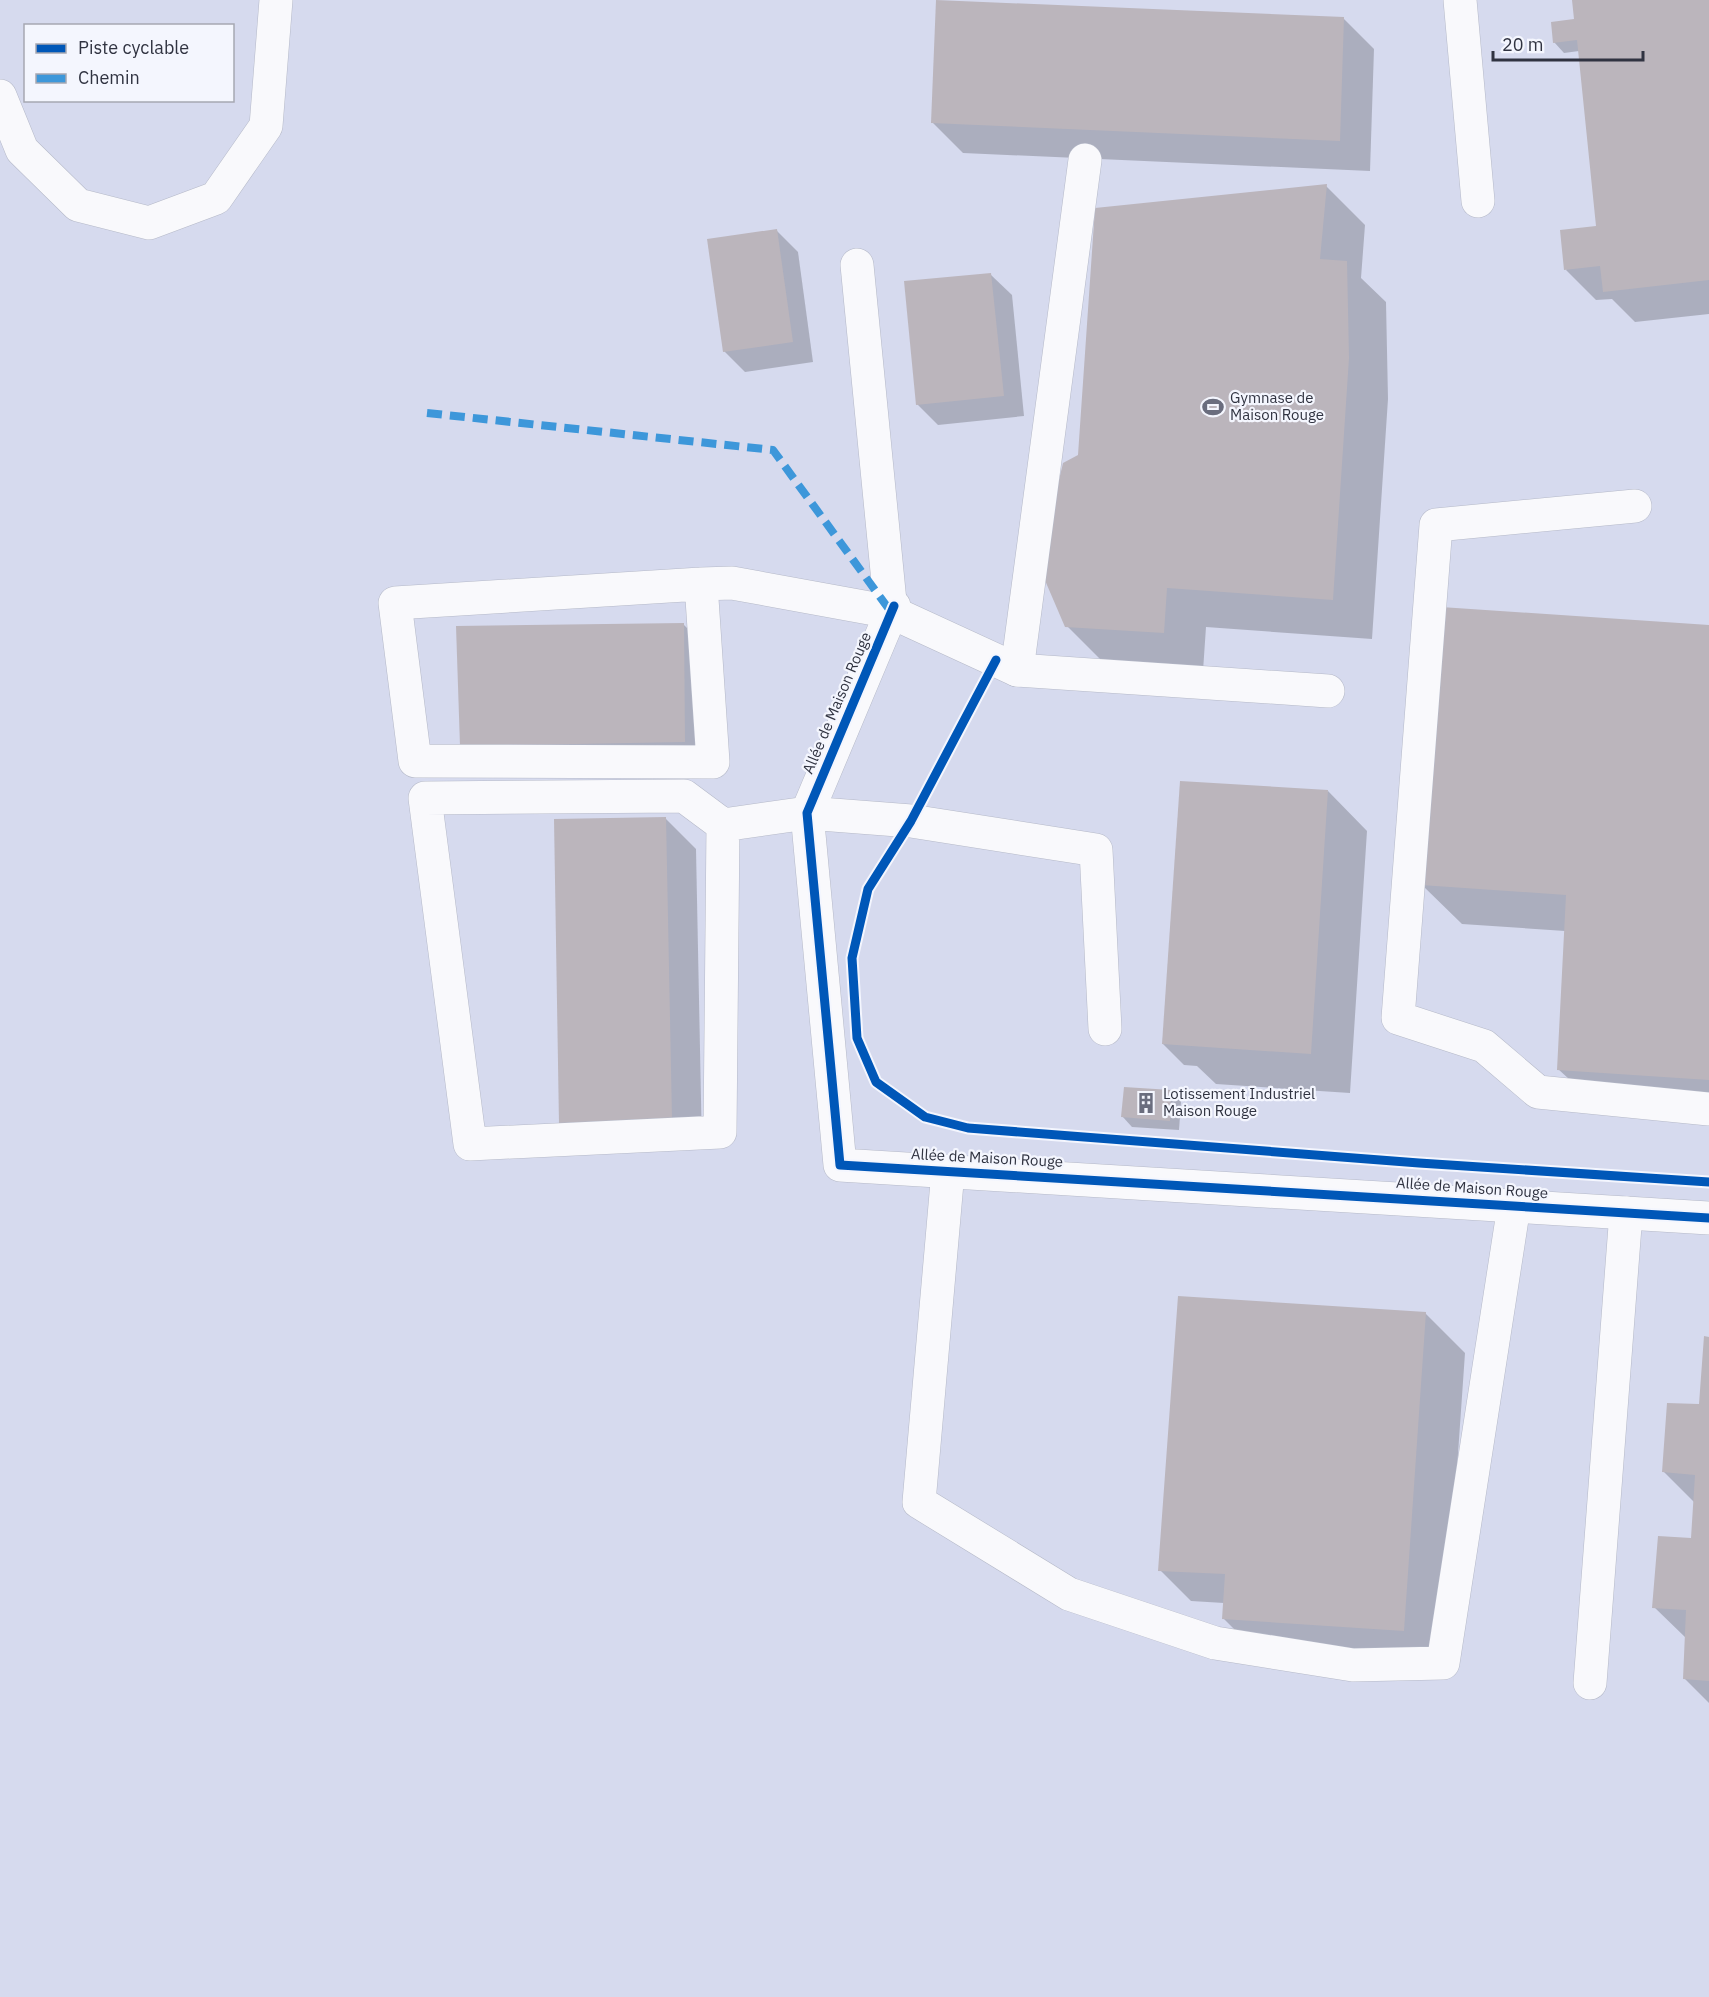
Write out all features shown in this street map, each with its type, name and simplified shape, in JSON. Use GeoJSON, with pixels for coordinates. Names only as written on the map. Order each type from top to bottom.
{"type":"FeatureCollection","features":[{"type":"Feature","properties":{"kind":"street"},"geometry":{"type":"LineString","coordinates":[[0,96],[22,150],[78,205],[149,223],[216,198],[266,126],[276,0]]}},
{"type":"Feature","properties":{"kind":"street"},"geometry":{"type":"LineString","coordinates":[[1460,0],[1478,201]]}},
{"type":"Feature","properties":{"kind":"street"},"geometry":{"type":"LineString","coordinates":[[1017,670],[1085,160]]}},
{"type":"Feature","properties":{"kind":"street"},"geometry":{"type":"LineString","coordinates":[[857,265],[892,609]]}},
{"type":"Feature","properties":{"kind":"street"},"geometry":{"type":"LineString","coordinates":[[1635,506],[1436,525],[1398,1018],[1484,1046],[1538,1092],[1709,1109]]}},
{"type":"Feature","properties":{"kind":"street"},"geometry":{"type":"LineString","coordinates":[[701,584],[713,762],[415,761],[395,603],[701,584],[732,583],[892,609],[1017,670],[1328,692]]}},
{"type":"Feature","properties":{"kind":"street","name":"Allée de Maison Rouge"},"geometry":{"type":"LineString","coordinates":[[892,609],[807,813],[840,1165],[1709,1218]]}},
{"type":"Feature","properties":{"kind":"street"},"geometry":{"type":"LineString","coordinates":[[723,825],[720,1132],[470,1144],[425,798],[684,796],[723,825],[807,813],[911,821],[1096,850],[1105,1029]]}},
{"type":"Feature","properties":{"kind":"street"},"geometry":{"type":"LineString","coordinates":[[948,1171],[919,1502],[1070,1594],[1215,1643],[1353,1665],[1443,1663],[1514,1206]]}},
{"type":"Feature","properties":{"kind":"street"},"geometry":{"type":"LineString","coordinates":[[1590,1683],[1626,1213]]}},
{"type":"Feature","properties":{"kind":"building"},"geometry":{"type":"Polygon","coordinates":[[[936,0],[1344,17],[1340,141],[931,123],[936,0]]]}},
{"type":"Feature","properties":{"kind":"building"},"geometry":{"type":"Polygon","coordinates":[[[1572,0],[1709,0],[1709,280],[1603,292],[1600,266],[1564,270],[1560,230],[1596,226],[1577,40],[1553,43],[1551,22],[1574,19],[1572,0]]]}},
{"type":"Feature","properties":{"kind":"building","name":"Gymnase de Maison Rouge"},"geometry":{"type":"Polygon","coordinates":[[[1327,184],[1320,259],[1347,261],[1349,358],[1333,600],[1167,588],[1164,633],[1065,627],[1044,578],[1047,531],[1063,463],[1078,455],[1095,208],[1327,184]]]}},
{"type":"Feature","properties":{"kind":"building"},"geometry":{"type":"Polygon","coordinates":[[[777,229],[793,342],[723,352],[707,239],[777,229]]]}},
{"type":"Feature","properties":{"kind":"building"},"geometry":{"type":"Polygon","coordinates":[[[991,273],[1004,396],[916,405],[904,281],[991,273]]]}},
{"type":"Feature","properties":{"kind":"building"},"geometry":{"type":"Polygon","coordinates":[[[1441,607],[1709,625],[1709,1080],[1557,1070],[1566,895],[1421,885],[1441,607]]]}},
{"type":"Feature","properties":{"kind":"building"},"geometry":{"type":"Polygon","coordinates":[[[684,623],[685,742],[460,746],[456,626],[684,623]]]}},
{"type":"Feature","properties":{"kind":"building"},"geometry":{"type":"Polygon","coordinates":[[[1180,781],[1328,790],[1311,1054],[1162,1044],[1180,781]]]}},
{"type":"Feature","properties":{"kind":"building"},"geometry":{"type":"Polygon","coordinates":[[[666,817],[672,1119],[559,1124],[554,819],[666,817]]]}},
{"type":"Feature","properties":{"kind":"building","name":"Lotissement Industriel Maison Rouge"},"geometry":{"type":"Polygon","coordinates":[[[1124,1087],[1171,1090],[1170,1121],[1121,1117],[1124,1087]]]}},
{"type":"Feature","properties":{"kind":"building"},"geometry":{"type":"Polygon","coordinates":[[[1178,1296],[1426,1312],[1404,1631],[1222,1619],[1225,1574],[1158,1571],[1178,1296]]]}},
{"type":"Feature","properties":{"kind":"building"},"geometry":{"type":"Polygon","coordinates":[[[1704,1336],[1709,1337],[1709,1681],[1683,1679],[1686,1610],[1652,1608],[1658,1536],[1691,1538],[1695,1475],[1662,1472],[1667,1403],[1699,1404],[1704,1336]]]}},
{"type":"Feature","properties":{"kind":"marked path"},"geometry":{"type":"LineString","coordinates":[[427,413],[773,450],[891,612]]}},
{"type":"Feature","properties":{"kind":"cycle path"},"geometry":{"type":"LineString","coordinates":[[894,606],[807,813],[840,1165],[1709,1218]]}},
{"type":"Feature","properties":{"kind":"cycle path"},"geometry":{"type":"LineString","coordinates":[[996,660],[911,821],[868,889],[852,958],[857,1038],[876,1082],[925,1117],[968,1128],[1419,1163],[1709,1182]]}},
{"type":"Feature","properties":{"kind":"place","name":"Gymnase de Maison Rouge"},"geometry":{"type":"Point","coordinates":[1213,407]}},
{"type":"Feature","properties":{"kind":"place","name":"Lotissement Industriel Maison Rouge"},"geometry":{"type":"Point","coordinates":[1146,1103]}}]}
